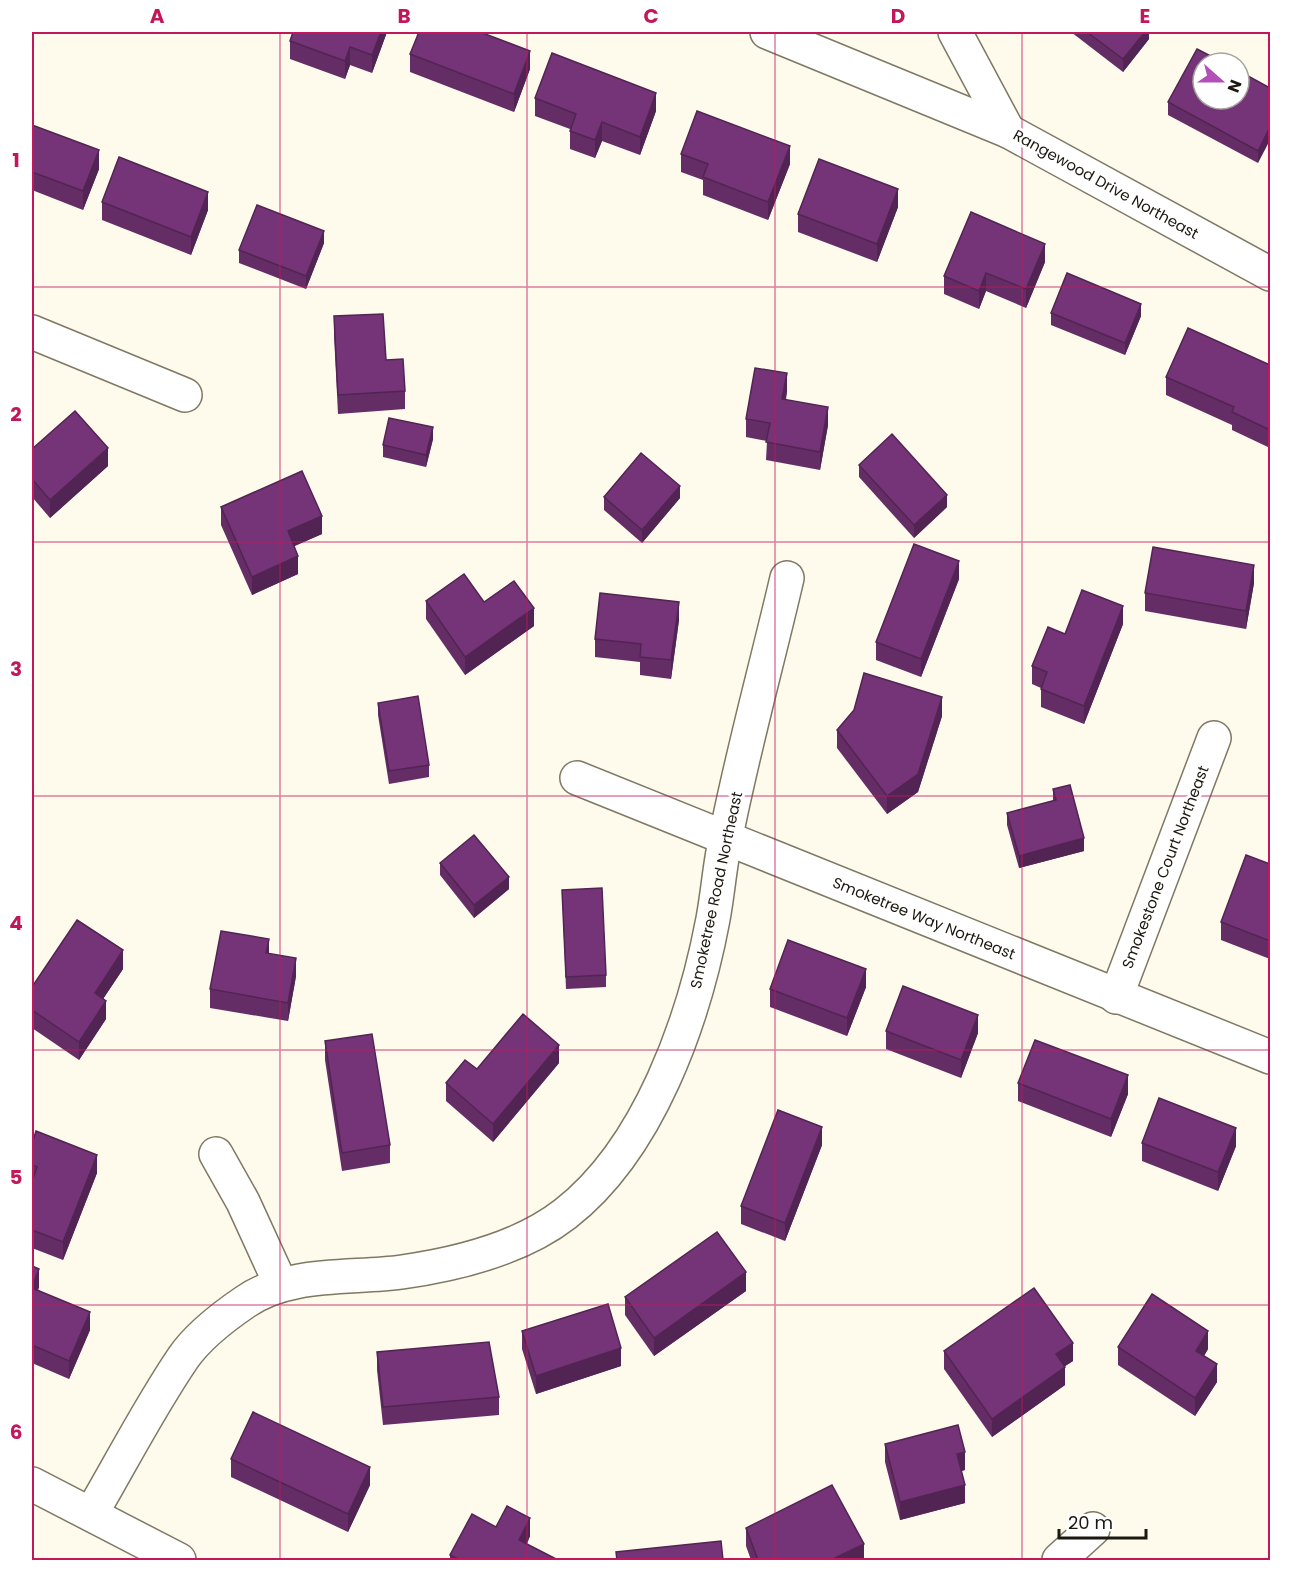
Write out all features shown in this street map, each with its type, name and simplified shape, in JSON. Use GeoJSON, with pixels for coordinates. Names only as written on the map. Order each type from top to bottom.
{"type":"FeatureCollection","features":[{"type":"Feature","properties":{"kind":"street"},"geometry":{"type":"LineString","coordinates":[[767,32],[1008,130]]}},
{"type":"Feature","properties":{"kind":"street","name":"Rangewood Drive Northeast"},"geometry":{"type":"LineString","coordinates":[[955,32],[1008,130],[1270,274]]}},
{"type":"Feature","properties":{"kind":"street"},"geometry":{"type":"LineString","coordinates":[[32,332],[184,395]]}},
{"type":"Feature","properties":{"kind":"street","name":"Smoketree Road Northeast"},"geometry":{"type":"LineString","coordinates":[[91,1515],[184,1356],[208,1331],[248,1299],[281,1285],[327,1278],[402,1272],[503,1248],[533,1235],[565,1214],[592,1190],[616,1160],[655,1099],[694,1000],[713,919],[726,836],[787,578]]}},
{"type":"Feature","properties":{"kind":"street","name":"Smokestone Court Northeast"},"geometry":{"type":"LineString","coordinates":[[1116,997],[1214,738]]}},
{"type":"Feature","properties":{"kind":"street","name":"Smoketree Way Northeast"},"geometry":{"type":"LineString","coordinates":[[577,778],[726,836],[1116,997],[1270,1057]]}},
{"type":"Feature","properties":{"kind":"street"},"geometry":{"type":"LineString","coordinates":[[216,1154],[243,1202],[281,1285]]}},
{"type":"Feature","properties":{"kind":"street"},"geometry":{"type":"LineString","coordinates":[[32,1484],[179,1560]]}},
{"type":"Feature","properties":{"kind":"street"},"geometry":{"type":"LineString","coordinates":[[1059,1560],[1093,1529]]}},
{"type":"Feature","properties":{"kind":"building"},"geometry":{"type":"Polygon","coordinates":[[[293,32],[381,32],[372,55],[350,47],[345,61],[290,41],[293,32]]]}},
{"type":"Feature","properties":{"kind":"building"},"geometry":{"type":"Polygon","coordinates":[[[419,32],[480,32],[530,51],[514,94],[410,54],[419,32]]]}},
{"type":"Feature","properties":{"kind":"building"},"geometry":{"type":"Polygon","coordinates":[[[1087,32],[1145,32],[1123,59],[1087,32]]]}},
{"type":"Feature","properties":{"kind":"building"},"geometry":{"type":"Polygon","coordinates":[[[552,53],[656,93],[640,137],[602,122],[595,140],[570,131],[576,114],[535,98],[552,53]]]}},
{"type":"Feature","properties":{"kind":"building"},"geometry":{"type":"Polygon","coordinates":[[[1191,60],[1191,111],[1251,111],[1251,78],[1270,88],[1270,127],[1258,151],[1168,102],[1191,60]]]}},
{"type":"Feature","properties":{"kind":"building"},"geometry":{"type":"Polygon","coordinates":[[[697,111],[790,146],[768,202],[703,177],[708,164],[681,154],[697,111]]]}},
{"type":"Feature","properties":{"kind":"building"},"geometry":{"type":"Polygon","coordinates":[[[32,125],[99,150],[83,191],[32,172],[32,125]]]}},
{"type":"Feature","properties":{"kind":"building"},"geometry":{"type":"Polygon","coordinates":[[[119,157],[208,192],[191,237],[102,202],[119,157]]]}},
{"type":"Feature","properties":{"kind":"building"},"geometry":{"type":"Polygon","coordinates":[[[819,159],[898,189],[877,244],[798,214],[819,159]]]}},
{"type":"Feature","properties":{"kind":"building"},"geometry":{"type":"Polygon","coordinates":[[[257,205],[324,231],[306,276],[239,250],[257,205]]]}},
{"type":"Feature","properties":{"kind":"building"},"geometry":{"type":"Polygon","coordinates":[[[971,212],[1045,244],[1026,289],[986,273],[979,291],[944,276],[971,212]]]}},
{"type":"Feature","properties":{"kind":"building"},"geometry":{"type":"Polygon","coordinates":[[[1067,273],[1141,304],[1125,343],[1051,313],[1067,273]]]}},
{"type":"Feature","properties":{"kind":"building"},"geometry":{"type":"Polygon","coordinates":[[[383,314],[386,360],[403,359],[405,391],[338,395],[334,316],[383,314]]]}},
{"type":"Feature","properties":{"kind":"building"},"geometry":{"type":"Polygon","coordinates":[[[1188,328],[1270,365],[1270,430],[1232,412],[1234,407],[1166,377],[1188,328]]]}},
{"type":"Feature","properties":{"kind":"building"},"geometry":{"type":"Polygon","coordinates":[[[755,368],[787,373],[782,399],[828,407],[820,452],[766,442],[770,423],[746,419],[755,368]]]}},
{"type":"Feature","properties":{"kind":"building"},"geometry":{"type":"Polygon","coordinates":[[[75,411],[108,448],[50,500],[32,479],[32,449],[75,411]]]}},
{"type":"Feature","properties":{"kind":"building"},"geometry":{"type":"Polygon","coordinates":[[[389,418],[433,427],[426,455],[383,445],[389,418]]]}},
{"type":"Feature","properties":{"kind":"building"},"geometry":{"type":"Polygon","coordinates":[[[892,434],[947,495],[914,525],[859,465],[892,434]]]}},
{"type":"Feature","properties":{"kind":"building"},"geometry":{"type":"Polygon","coordinates":[[[641,453],[680,486],[642,530],[604,497],[641,453]]]}},
{"type":"Feature","properties":{"kind":"building"},"geometry":{"type":"Polygon","coordinates":[[[302,471],[322,516],[288,531],[298,556],[252,577],[221,507],[302,471]]]}},
{"type":"Feature","properties":{"kind":"building"},"geometry":{"type":"Polygon","coordinates":[[[914,544],[959,561],[921,659],[876,642],[914,544]]]}},
{"type":"Feature","properties":{"kind":"building"},"geometry":{"type":"Polygon","coordinates":[[[1153,547],[1254,565],[1246,611],[1145,593],[1153,547]]]}},
{"type":"Feature","properties":{"kind":"building"},"geometry":{"type":"Polygon","coordinates":[[[464,574],[484,602],[514,581],[534,608],[465,657],[426,601],[464,574]]]}},
{"type":"Feature","properties":{"kind":"building"},"geometry":{"type":"Polygon","coordinates":[[[1082,590],[1123,606],[1084,706],[1041,689],[1047,672],[1032,666],[1048,627],[1065,634],[1082,590]]]}},
{"type":"Feature","properties":{"kind":"building"},"geometry":{"type":"Polygon","coordinates":[[[600,593],[679,602],[671,660],[640,657],[641,644],[595,639],[600,593]]]}},
{"type":"Feature","properties":{"kind":"building"},"geometry":{"type":"Polygon","coordinates":[[[864,673],[942,697],[918,774],[887,796],[837,730],[854,710],[864,673]]]}},
{"type":"Feature","properties":{"kind":"building"},"geometry":{"type":"Polygon","coordinates":[[[418,696],[429,765],[389,771],[378,703],[418,696]]]}},
{"type":"Feature","properties":{"kind":"building"},"geometry":{"type":"Polygon","coordinates":[[[1070,785],[1084,838],[1019,856],[1007,813],[1056,800],[1053,789],[1070,785]]]}},
{"type":"Feature","properties":{"kind":"building"},"geometry":{"type":"Polygon","coordinates":[[[474,835],[509,877],[474,905],[440,863],[474,835]]]}},
{"type":"Feature","properties":{"kind":"building"},"geometry":{"type":"Polygon","coordinates":[[[1246,855],[1270,864],[1270,941],[1221,922],[1246,855]]]}},
{"type":"Feature","properties":{"kind":"building"},"geometry":{"type":"Polygon","coordinates":[[[602,888],[606,975],[566,977],[562,890],[602,888]]]}},
{"type":"Feature","properties":{"kind":"building"},"geometry":{"type":"Polygon","coordinates":[[[77,920],[123,950],[95,993],[106,1001],[79,1042],[32,1010],[32,987],[77,920]]]}},
{"type":"Feature","properties":{"kind":"building"},"geometry":{"type":"Polygon","coordinates":[[[221,931],[269,939],[266,953],[296,958],[288,1003],[210,989],[221,931]]]}},
{"type":"Feature","properties":{"kind":"building"},"geometry":{"type":"Polygon","coordinates":[[[788,940],[866,969],[847,1018],[770,989],[788,940]]]}},
{"type":"Feature","properties":{"kind":"building"},"geometry":{"type":"Polygon","coordinates":[[[903,986],[978,1015],[961,1060],[886,1031],[903,986]]]}},
{"type":"Feature","properties":{"kind":"building"},"geometry":{"type":"Polygon","coordinates":[[[523,1014],[559,1045],[493,1124],[446,1083],[465,1060],[477,1069],[523,1014]]]}},
{"type":"Feature","properties":{"kind":"building"},"geometry":{"type":"Polygon","coordinates":[[[372,1034],[390,1145],[342,1153],[325,1041],[372,1034]]]}},
{"type":"Feature","properties":{"kind":"building"},"geometry":{"type":"Polygon","coordinates":[[[1035,1040],[1128,1075],[1111,1119],[1018,1083],[1035,1040]]]}},
{"type":"Feature","properties":{"kind":"building"},"geometry":{"type":"Polygon","coordinates":[[[1159,1098],[1236,1128],[1218,1172],[1142,1143],[1159,1098]]]}},
{"type":"Feature","properties":{"kind":"building"},"geometry":{"type":"Polygon","coordinates":[[[778,1110],[822,1127],[785,1223],[741,1206],[778,1110]]]}},
{"type":"Feature","properties":{"kind":"building"},"geometry":{"type":"Polygon","coordinates":[[[36,1131],[97,1155],[63,1242],[32,1230],[32,1182],[37,1167],[32,1165],[32,1144],[36,1131]]]}},
{"type":"Feature","properties":{"kind":"building"},"geometry":{"type":"Polygon","coordinates":[[[717,1232],[746,1272],[654,1338],[625,1297],[717,1232]]]}},
{"type":"Feature","properties":{"kind":"building"},"geometry":{"type":"Polygon","coordinates":[[[32,1266],[39,1269],[32,1287],[32,1266]]]}},
{"type":"Feature","properties":{"kind":"building"},"geometry":{"type":"Polygon","coordinates":[[[32,1288],[90,1312],[69,1361],[32,1345],[32,1288]]]}},
{"type":"Feature","properties":{"kind":"building"},"geometry":{"type":"Polygon","coordinates":[[[1034,1288],[1073,1343],[1056,1354],[1065,1367],[992,1419],[944,1351],[1034,1288]]]}},
{"type":"Feature","properties":{"kind":"building"},"geometry":{"type":"Polygon","coordinates":[[[1152,1294],[1208,1331],[1196,1351],[1217,1364],[1195,1398],[1118,1347],[1152,1294]]]}},
{"type":"Feature","properties":{"kind":"building"},"geometry":{"type":"Polygon","coordinates":[[[608,1304],[621,1348],[536,1376],[522,1331],[608,1304]]]}},
{"type":"Feature","properties":{"kind":"building"},"geometry":{"type":"Polygon","coordinates":[[[489,1342],[499,1397],[383,1407],[377,1352],[489,1342]]]}},
{"type":"Feature","properties":{"kind":"building"},"geometry":{"type":"Polygon","coordinates":[[[253,1412],[370,1467],[348,1514],[231,1459],[253,1412]]]}},
{"type":"Feature","properties":{"kind":"building"},"geometry":{"type":"Polygon","coordinates":[[[958,1425],[965,1452],[957,1454],[965,1485],[900,1502],[885,1444],[958,1425]]]}},
{"type":"Feature","properties":{"kind":"building"},"geometry":{"type":"Polygon","coordinates":[[[832,1485],[864,1544],[831,1560],[758,1560],[746,1528],[832,1485]]]}},
{"type":"Feature","properties":{"kind":"building"},"geometry":{"type":"Polygon","coordinates":[[[507,1506],[530,1518],[519,1540],[558,1560],[460,1560],[450,1555],[472,1514],[496,1527],[507,1506]]]}},
{"type":"Feature","properties":{"kind":"building"},"geometry":{"type":"Polygon","coordinates":[[[721,1541],[723,1560],[617,1560],[616,1552],[721,1541]]]}}]}
